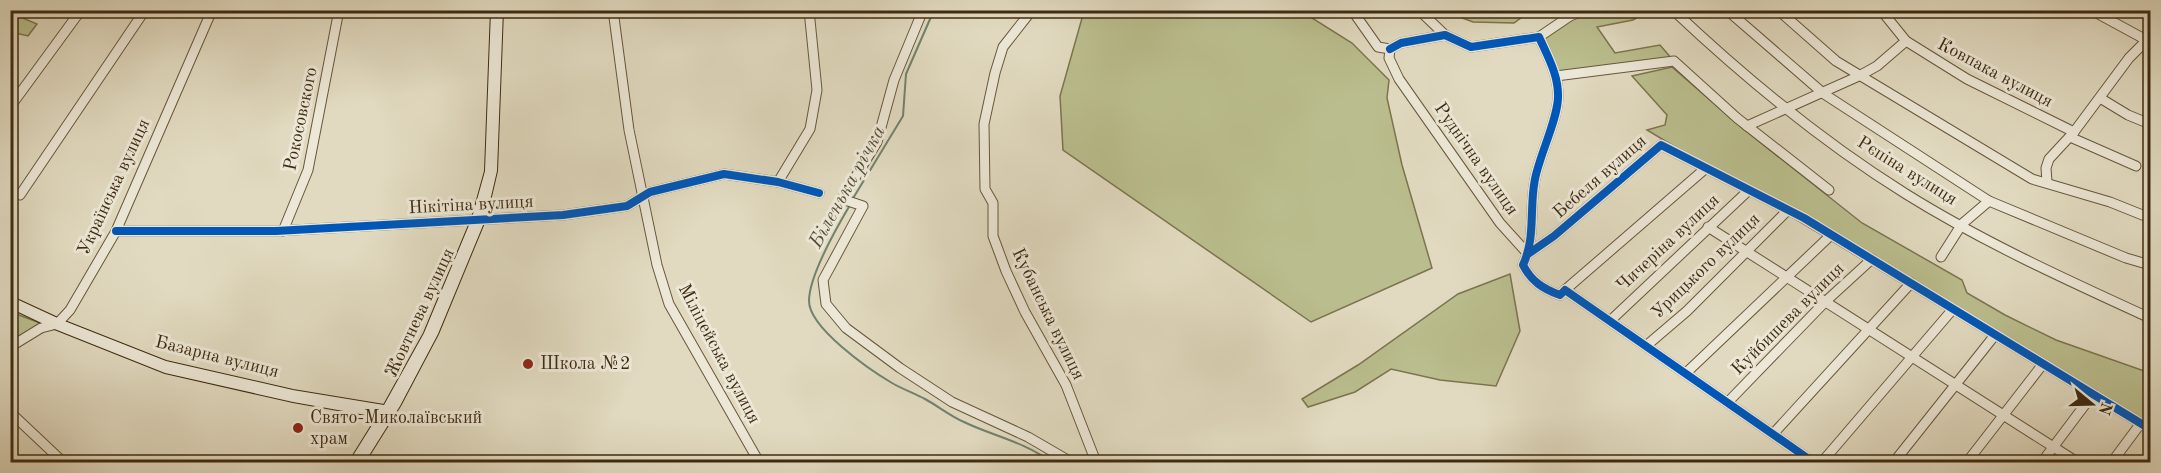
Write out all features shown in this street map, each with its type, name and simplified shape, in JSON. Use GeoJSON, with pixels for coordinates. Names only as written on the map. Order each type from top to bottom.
{"type":"FeatureCollection","features":[{"type":"Feature","properties":{"kind":"main road","name":"Жовтнева вулиця"},"geometry":{"type":"LineString","coordinates":[[357,462],[388,412],[431,334],[479,218],[490,171],[497,10]]}},
{"type":"Feature","properties":{"kind":"main road","name":"Базарна вулиця"},"geometry":{"type":"LineString","coordinates":[[10,301],[57,324],[165,367],[293,396],[388,412]]}},
{"type":"Feature","properties":{"kind":"street"},"geometry":{"type":"LineString","coordinates":[[10,107],[81,10]]}},
{"type":"Feature","properties":{"kind":"street"},"geometry":{"type":"LineString","coordinates":[[20,195],[145,10]]}},
{"type":"Feature","properties":{"kind":"street","name":"Українська вулиця"},"geometry":{"type":"LineString","coordinates":[[10,347],[41,328],[57,324],[70,310],[116,231],[212,10]]}},
{"type":"Feature","properties":{"kind":"street","name":"Рокосовского"},"geometry":{"type":"LineString","coordinates":[[283,231],[308,171],[339,10]]}},
{"type":"Feature","properties":{"kind":"street","name":"Міліцейська вулиця"},"geometry":{"type":"LineString","coordinates":[[613,10],[629,130],[657,265],[669,304],[759,462]]}},
{"type":"Feature","properties":{"kind":"street"},"geometry":{"type":"LineString","coordinates":[[778,182],[810,129],[817,90],[809,10]]}},
{"type":"Feature","properties":{"kind":"street"},"geometry":{"type":"LineString","coordinates":[[922,10],[894,80],[877,142],[842,199],[863,206],[823,280],[826,304],[846,328],[900,368],[952,402],[1028,437],[1071,462]]}},
{"type":"Feature","properties":{"kind":"street","name":"Кубанська вулиця"},"geometry":{"type":"LineString","coordinates":[[1032,10],[1003,47],[995,73],[984,124],[985,189],[993,204],[993,236],[1006,271],[1025,312],[1066,385],[1096,462]]}},
{"type":"Feature","properties":{"kind":"street"},"geometry":{"type":"LineString","coordinates":[[1352,10],[1378,47],[1390,49],[1407,41],[1445,35]]}},
{"type":"Feature","properties":{"kind":"street"},"geometry":{"type":"LineString","coordinates":[[1419,10],[1445,35],[1471,47],[1539,37],[1570,16],[1585,10]]}},
{"type":"Feature","properties":{"kind":"street","name":"Рєпіна вулиця"},"geometry":{"type":"LineString","coordinates":[[1673,10],[1725,60],[1784,109],[1906,194],[2031,263],[2151,318]]}},
{"type":"Feature","properties":{"kind":"street","name":"Рєпіна вулиця"},"geometry":{"type":"LineString","coordinates":[[1727,10],[1824,94],[1989,201],[2126,258],[2151,265]]}},
{"type":"Feature","properties":{"kind":"street"},"geometry":{"type":"LineString","coordinates":[[1778,10],[1807,38],[1859,76],[2032,179],[2047,182],[2151,218]]}},
{"type":"Feature","properties":{"kind":"street","name":"Ковпака вулиця"},"geometry":{"type":"LineString","coordinates":[[1881,10],[1906,41],[1968,79],[2072,135],[2136,166]]}},
{"type":"Feature","properties":{"kind":"street"},"geometry":{"type":"LineString","coordinates":[[2047,182],[2046,168],[2049,159],[2072,135],[2129,58],[2149,41],[2091,10]]}},
{"type":"Feature","properties":{"kind":"street","name":"Руднічна вулиця"},"geometry":{"type":"LineString","coordinates":[[1528,254],[1535,180],[1558,100],[1556,76],[1539,37]]}},
{"type":"Feature","properties":{"kind":"street"},"geometry":{"type":"LineString","coordinates":[[1747,126],[1824,94],[1859,76],[1877,66],[1906,41]]}},
{"type":"Feature","properties":{"kind":"street","name":"Руднічна вулиця"},"geometry":{"type":"LineString","coordinates":[[1390,49],[1389,58],[1399,79],[1500,224],[1528,254]]}},
{"type":"Feature","properties":{"kind":"street"},"geometry":{"type":"LineString","coordinates":[[1556,76],[1674,62],[1747,126],[1829,190]]}},
{"type":"Feature","properties":{"kind":"street"},"geometry":{"type":"LineString","coordinates":[[2100,98],[2151,124]]}},
{"type":"Feature","properties":{"kind":"street","name":"Бебеля вулиця"},"geometry":{"type":"LineString","coordinates":[[1528,254],[1554,236],[1661,145],[1706,168]]}},
{"type":"Feature","properties":{"kind":"street"},"geometry":{"type":"LineString","coordinates":[[1528,254],[1523,265],[1527,274],[1546,291],[1560,295],[1706,168],[1831,235],[2146,426],[2112,462]]}},
{"type":"Feature","properties":{"kind":"street","name":"Нікітіна вулиця"},"geometry":{"type":"LineString","coordinates":[[116,231],[283,231],[479,218],[540,217],[627,206],[650,192],[711,176],[734,175],[778,182],[819,193]]}},
{"type":"Feature","properties":{"kind":"street","name":"Чичеріна вулиця"},"geometry":{"type":"LineString","coordinates":[[1610,321],[1749,190]]}},
{"type":"Feature","properties":{"kind":"street"},"geometry":{"type":"LineString","coordinates":[[1941,257],[1962,224],[1989,201]]}},
{"type":"Feature","properties":{"kind":"street","name":"Урицького вулиця"},"geometry":{"type":"LineString","coordinates":[[1646,346],[1687,311],[1788,210]]}},
{"type":"Feature","properties":{"kind":"street"},"geometry":{"type":"LineString","coordinates":[[1708,227],[2077,462]]}},
{"type":"Feature","properties":{"kind":"street"},"geometry":{"type":"LineString","coordinates":[[1686,373],[1831,235]]}},
{"type":"Feature","properties":{"kind":"street","name":"Куйбишева вулиця"},"geometry":{"type":"LineString","coordinates":[[1728,402],[1825,302],[1872,260]]}},
{"type":"Feature","properties":{"kind":"street"},"geometry":{"type":"LineString","coordinates":[[1773,434],[1911,283]]}},
{"type":"Feature","properties":{"kind":"street"},"geometry":{"type":"LineString","coordinates":[[1565,290],[1813,462]]}},
{"type":"Feature","properties":{"kind":"street"},"geometry":{"type":"LineString","coordinates":[[1822,462],[1953,309]]}},
{"type":"Feature","properties":{"kind":"street"},"geometry":{"type":"LineString","coordinates":[[1894,462],[1995,334]]}},
{"type":"Feature","properties":{"kind":"street"},"geometry":{"type":"LineString","coordinates":[[1966,462],[2043,364]]}},
{"type":"Feature","properties":{"kind":"street"},"geometry":{"type":"LineString","coordinates":[[2042,462],[2093,394]]}},
{"type":"Feature","properties":{"kind":"street"},"geometry":{"type":"LineString","coordinates":[[10,412],[63,462]]}},
{"type":"Feature","properties":{"kind":"green space"},"geometry":{"type":"Polygon","coordinates":[[[1604,10],[1633,11],[1638,17],[1597,27],[1615,53],[1660,45],[1672,59],[1557,73],[1543,38],[1572,18],[1604,10]]]}},
{"type":"Feature","properties":{"kind":"green space"},"geometry":{"type":"Polygon","coordinates":[[[1084,11],[1301,11],[1352,43],[1389,80],[1387,98],[1402,165],[1432,268],[1311,322],[1063,150],[1060,96],[1084,11]]]}},
{"type":"Feature","properties":{"kind":"green space"},"geometry":{"type":"Polygon","coordinates":[[[1444,11],[1530,11],[1514,23],[1473,22],[1444,11]]]}},
{"type":"Feature","properties":{"kind":"green space"},"geometry":{"type":"Polygon","coordinates":[[[11,13],[37,24],[28,36],[11,32],[11,13]]]}},
{"type":"Feature","properties":{"kind":"green space"},"geometry":{"type":"Polygon","coordinates":[[[1672,67],[1741,127],[1862,223],[1962,280],[1967,293],[2056,340],[2150,373],[2150,432],[1647,130],[1665,125],[1667,115],[1632,76],[1672,67]]]}},
{"type":"Feature","properties":{"kind":"green space"},"geometry":{"type":"Polygon","coordinates":[[[1510,274],[1520,331],[1496,386],[1440,380],[1391,369],[1355,392],[1308,407],[1302,399],[1358,365],[1458,294],[1510,274]]]}},
{"type":"Feature","properties":{"kind":"green space"},"geometry":{"type":"Polygon","coordinates":[[[11,312],[40,323],[11,345],[11,312]]]}},
{"type":"Feature","properties":{"kind":"waterway","name":"Біленька річка"},"geometry":{"type":"LineString","coordinates":[[852,200],[903,116],[906,74],[934,10]]}},
{"type":"Feature","properties":{"kind":"waterway","name":"Біленька річка"},"geometry":{"type":"LineString","coordinates":[[850,205],[825,252],[810,291],[809,301],[812,312],[819,323],[842,347],[892,383],[925,399],[959,420],[1020,444],[1051,462]]}},
{"type":"Feature","properties":{"kind":"cycle path"},"geometry":{"type":"LineString","coordinates":[[1390,49],[1401,43],[1445,35],[1471,47],[1539,37],[1556,76],[1558,100],[1535,180],[1533,224],[1528,254],[1523,265],[1526,271],[1534,281],[1548,291],[1560,295],[1565,290],[1813,462]]}},
{"type":"Feature","properties":{"kind":"cycle path"},"geometry":{"type":"LineString","coordinates":[[1528,254],[1554,236],[1661,145],[1804,218],[2150,429]]}},
{"type":"Feature","properties":{"kind":"cycle path"},"geometry":{"type":"LineString","coordinates":[[116,231],[276,231],[563,215],[627,206],[650,192],[724,174],[778,182],[819,193]]}},
{"type":"Feature","properties":{"kind":"place","name":"Школа №2"},"geometry":{"type":"Point","coordinates":[528,364]}},
{"type":"Feature","properties":{"kind":"place","name":"Свято-Миколаївський храм"},"geometry":{"type":"Point","coordinates":[298,428]}}]}
